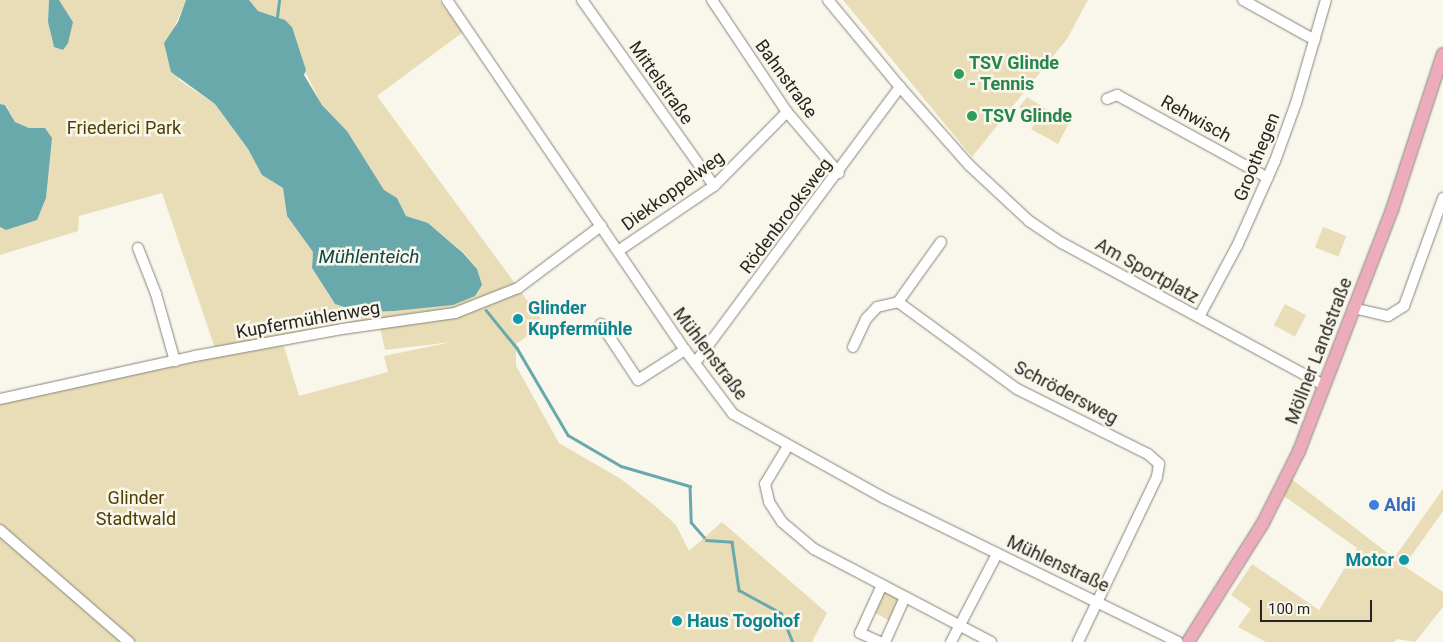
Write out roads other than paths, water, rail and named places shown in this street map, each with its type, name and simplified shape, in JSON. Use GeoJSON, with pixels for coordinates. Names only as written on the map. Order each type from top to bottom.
{"type":"FeatureCollection","features":[{"type":"Feature","properties":{"kind":"main road","name":"Möllner Landstraße"},"geometry":{"type":"LineString","coordinates":[[1188,642],[1277,500],[1324,385],[1401,182],[1443,54]]}},
{"type":"Feature","properties":{"kind":"street","name":"Mühlenstraße"},"geometry":{"type":"LineString","coordinates":[[447,0],[685,350],[733,414],[788,446],[997,554],[1098,600],[1178,642]]}},
{"type":"Feature","properties":{"kind":"street","name":"Mittelstraße"},"geometry":{"type":"LineString","coordinates":[[582,0],[714,186]]}},
{"type":"Feature","properties":{"kind":"street","name":"Bahnstraße"},"geometry":{"type":"LineString","coordinates":[[712,0],[787,112],[839,173]]}},
{"type":"Feature","properties":{"kind":"street","name":"Am Sportplatz"},"geometry":{"type":"LineString","coordinates":[[828,0],[900,88],[969,165],[1020,214],[1044,231],[1199,318],[1324,385]]}},
{"type":"Feature","properties":{"kind":"street"},"geometry":{"type":"LineString","coordinates":[[1243,0],[1315,40]]}},
{"type":"Feature","properties":{"kind":"street","name":"Groothegen"},"geometry":{"type":"LineString","coordinates":[[1199,318],[1268,178],[1296,103],[1326,0]]}},
{"type":"Feature","properties":{"kind":"street","name":"Rödenbrooksweg"},"geometry":{"type":"LineString","coordinates":[[695,363],[839,173],[900,88]]}},
{"type":"Feature","properties":{"kind":"street","name":"Rehwisch"},"geometry":{"type":"LineString","coordinates":[[1107,99],[1117,95],[1268,178]]}},
{"type":"Feature","properties":{"kind":"street","name":"Diekkoppelweg"},"geometry":{"type":"LineString","coordinates":[[618,251],[714,186],[787,112]]}},
{"type":"Feature","properties":{"kind":"street"},"geometry":{"type":"LineString","coordinates":[[1354,308],[1388,316],[1404,306],[1443,198]]}},
{"type":"Feature","properties":{"kind":"street","name":"Kupfermühlenweg"},"geometry":{"type":"LineString","coordinates":[[0,399],[175,361],[342,329],[455,313],[518,288],[601,226]]}},
{"type":"Feature","properties":{"kind":"street"},"geometry":{"type":"LineString","coordinates":[[853,347],[866,319],[878,307],[898,302],[941,242]]}},
{"type":"Feature","properties":{"kind":"street"},"geometry":{"type":"LineString","coordinates":[[138,248],[156,294],[175,361]]}},
{"type":"Feature","properties":{"kind":"street","name":"Schrödersweg"},"geometry":{"type":"LineString","coordinates":[[898,302],[1017,389],[1148,454],[1159,464],[1157,477],[1098,600]]}},
{"type":"Feature","properties":{"kind":"street"},"geometry":{"type":"LineString","coordinates":[[600,324],[638,380],[685,350]]}},
{"type":"Feature","properties":{"kind":"street"},"geometry":{"type":"LineString","coordinates":[[788,446],[765,484],[769,502],[782,522],[814,550],[991,642]]}},
{"type":"Feature","properties":{"kind":"street"},"geometry":{"type":"LineString","coordinates":[[0,530],[129,642]]}},
{"type":"Feature","properties":{"kind":"street"},"geometry":{"type":"LineString","coordinates":[[951,642],[997,554]]}},
{"type":"Feature","properties":{"kind":"street"},"geometry":{"type":"LineString","coordinates":[[880,642],[860,633],[882,585]]}},
{"type":"Feature","properties":{"kind":"street"},"geometry":{"type":"LineString","coordinates":[[885,642],[905,597]]}},
{"type":"Feature","properties":{"kind":"street"},"geometry":{"type":"LineString","coordinates":[[1078,642],[1098,600]]}},
{"type":"Feature","properties":{"kind":"water"},"geometry":{"type":"Polygon","coordinates":[[[49,0],[59,0],[73,22],[68,43],[63,50],[54,47],[48,22],[49,0]]]}},
{"type":"Feature","properties":{"kind":"water","name":"Mühlenteich"},"geometry":{"type":"Polygon","coordinates":[[[186,0],[249,0],[258,11],[285,20],[292,27],[306,70],[304,75],[322,105],[347,131],[384,190],[397,198],[406,216],[428,223],[463,253],[477,269],[482,285],[475,296],[453,305],[394,311],[359,312],[335,304],[312,268],[313,252],[287,216],[283,188],[262,175],[248,149],[215,104],[171,72],[164,43],[178,22],[186,0]]]}},
{"type":"Feature","properties":{"kind":"water"},"geometry":{"type":"Polygon","coordinates":[[[0,104],[5,105],[15,122],[29,128],[45,128],[52,138],[46,198],[37,220],[6,230],[0,227],[0,104]]]}},
{"type":"Feature","properties":{"kind":"waterway"},"geometry":{"type":"LineString","coordinates":[[277,17],[279,0]]}},
{"type":"Feature","properties":{"kind":"waterway"},"geometry":{"type":"LineString","coordinates":[[486,310],[517,348],[568,435],[621,466],[690,486],[691,522],[704,537]]}},
{"type":"Feature","properties":{"kind":"waterway"},"geometry":{"type":"LineString","coordinates":[[706,540],[732,542],[739,590],[781,613],[793,642]]}},
{"type":"Feature","properties":{"kind":"place","name":"TSV Glinde - Tennis"},"geometry":{"type":"Point","coordinates":[959,74]}},
{"type":"Feature","properties":{"kind":"place","name":"TSV Glinde"},"geometry":{"type":"Point","coordinates":[972,116]}},
{"type":"Feature","properties":{"kind":"place","name":"Glinder Kupfermühle"},"geometry":{"type":"Point","coordinates":[518,319]}},
{"type":"Feature","properties":{"kind":"place","name":"Aldi"},"geometry":{"type":"Point","coordinates":[1374,505]}},
{"type":"Feature","properties":{"kind":"place","name":"Motor"},"geometry":{"type":"Point","coordinates":[1404,560]}},
{"type":"Feature","properties":{"kind":"place","name":"Haus Togohof"},"geometry":{"type":"Point","coordinates":[677,621]}},
{"type":"Feature","properties":{"kind":"park label","name":"Friederici Park"},"geometry":{"type":"Point","coordinates":[124,128]}},
{"type":"Feature","properties":{"kind":"park label","name":"Glinder Stadtwald"},"geometry":{"type":"Point","coordinates":[136,509]}}]}
